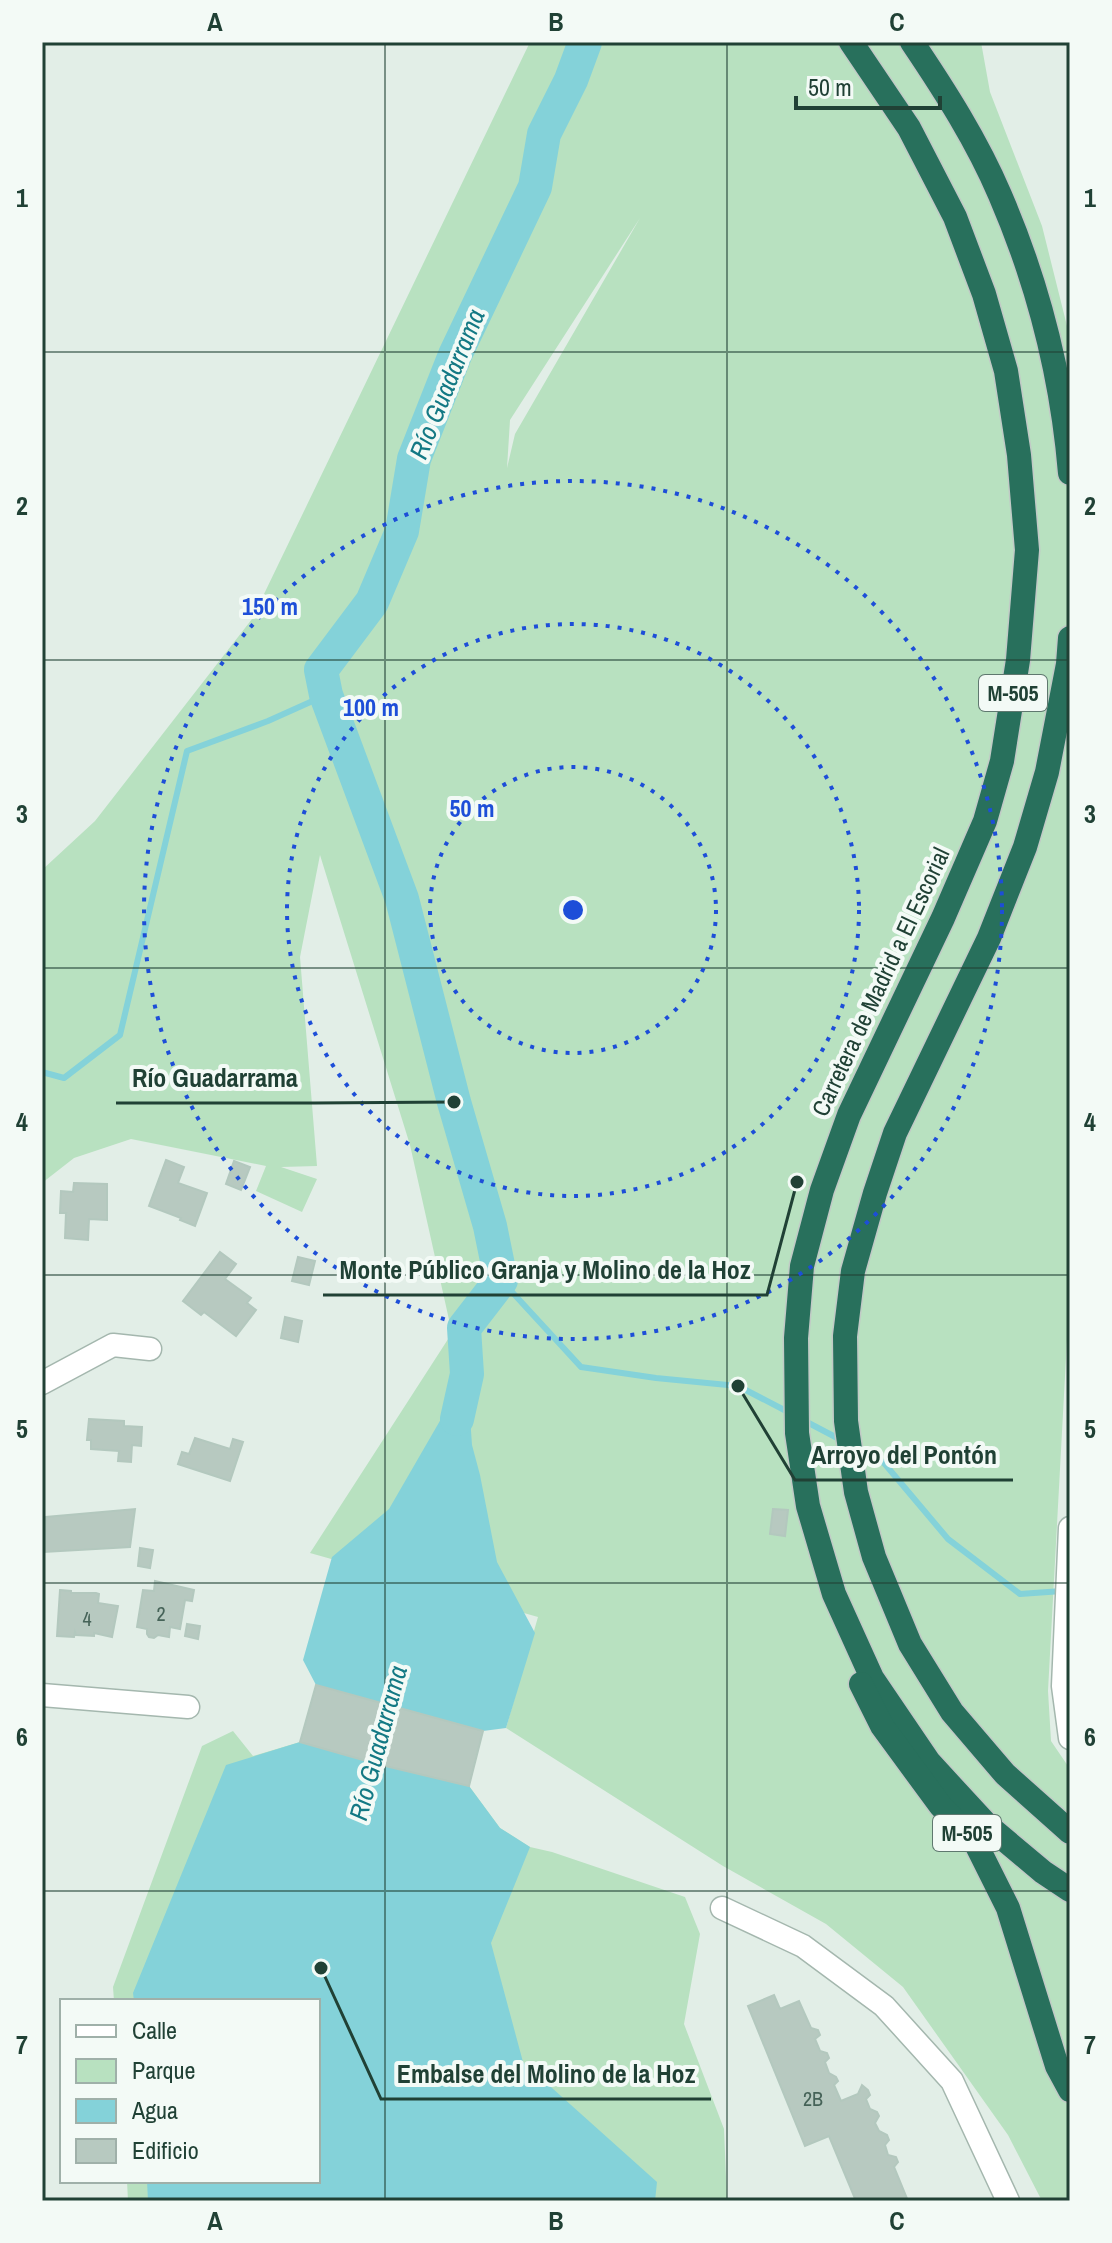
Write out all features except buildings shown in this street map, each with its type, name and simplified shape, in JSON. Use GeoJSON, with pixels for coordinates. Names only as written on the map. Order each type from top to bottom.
{"type":"FeatureCollection","features":[{"type":"Feature","properties":{"kind":"highway"},"geometry":{"type":"LineString","coordinates":[[912,42],[952,102],[1000,195],[1031,279],[1054,362],[1070,473]]}},
{"type":"Feature","properties":{"kind":"highway","name":"Carretera de Madrid a El Escorial"},"geometry":{"type":"LineString","coordinates":[[852,44],[909,128],[955,217],[984,294],[1006,371],[1019,455],[1027,550],[1018,660],[1002,761],[985,821],[943,918],[849,1115],[827,1175],[802,1266],[796,1338],[797,1433],[808,1506],[834,1594],[872,1678],[929,1762],[987,1825],[1043,1872],[1070,1890]]}},
{"type":"Feature","properties":{"kind":"highway","name":"M-505"},"geometry":{"type":"LineString","coordinates":[[1070,638],[1068,664],[1047,772],[1025,847],[989,938],[895,1133],[853,1271],[845,1336],[846,1421],[856,1492],[874,1557],[910,1644],[952,1712],[1005,1774],[1070,1832]]}},
{"type":"Feature","properties":{"kind":"highway","name":"M-505"},"geometry":{"type":"LineString","coordinates":[[834,1594],[845,1654],[882,1726],[940,1805],[975,1842],[1008,1908],[1057,2066],[1070,2090]]}},
{"type":"Feature","properties":{"kind":"street"},"geometry":{"type":"LineString","coordinates":[[42,1383],[113,1345],[150,1349]]}},
{"type":"Feature","properties":{"kind":"street"},"geometry":{"type":"LineString","coordinates":[[1069,1537],[1063,1686],[1070,1738]]}},
{"type":"Feature","properties":{"kind":"street"},"geometry":{"type":"LineString","coordinates":[[42,1695],[188,1707]]}},
{"type":"Feature","properties":{"kind":"street"},"geometry":{"type":"LineString","coordinates":[[722,1908],[803,1946],[884,2006],[952,2081],[1008,2201]]}},
{"type":"Feature","properties":{"kind":"green space"},"geometry":{"type":"Polygon","coordinates":[[[530,42],[981,42],[990,92],[1042,226],[1070,338],[1070,1284],[1048,1691],[1051,1741],[1070,1769],[1070,2201],[1042,2201],[1008,2135],[903,1987],[826,1924],[723,1866],[506,1728],[538,1617],[310,1553],[452,1333],[410,1145],[320,855],[300,957],[317,1166],[281,1167],[317,1179],[302,1212],[256,1191],[266,1166],[131,1139],[74,1158],[42,1183],[42,870],[95,821],[252,619],[530,42]],[[640,218],[510,420],[507,468],[515,434],[640,218]]]}},
{"type":"Feature","properties":{"kind":"green space"},"geometry":{"type":"Polygon","coordinates":[[[233,1731],[253,1756],[300,1742],[469,1786],[500,1828],[530,1847],[685,1897],[700,1934],[684,2024],[724,2129],[727,2201],[128,2201],[127,2183],[320,2183],[320,1999],[114,1999],[113,1987],[202,1746],[233,1731]]]}},
{"type":"Feature","properties":{"kind":"water"},"geometry":{"type":"Polygon","coordinates":[[[467,1374],[472,1445],[497,1562],[535,1633],[506,1728],[483,1731],[316,1685],[303,1660],[332,1557],[389,1509],[467,1374]]]}},
{"type":"Feature","properties":{"kind":"water"},"geometry":{"type":"Polygon","coordinates":[[[300,1742],[469,1786],[500,1828],[530,1847],[491,1943],[523,2062],[657,2182],[655,2201],[148,2201],[147,2183],[320,2183],[320,1999],[134,1999],[133,1993],[226,1765],[300,1742]]]}},
{"type":"Feature","properties":{"kind":"waterway","name":"Río Guadarrama"},"geometry":{"type":"LineString","coordinates":[[457,1419],[467,1374],[464,1328],[501,1280],[490,1226],[454,1102],[402,899],[326,695],[321,670],[372,602],[402,531],[414,459],[455,355],[535,187],[544,134],[571,80],[585,42]]}},
{"type":"Feature","properties":{"kind":"waterway"},"geometry":{"type":"LineString","coordinates":[[42,1072],[64,1078],[120,1035],[187,751],[268,721],[326,695]]}},
{"type":"Feature","properties":{"kind":"waterway"},"geometry":{"type":"LineString","coordinates":[[501,1280],[581,1367],[738,1386],[790,1413]]}},
{"type":"Feature","properties":{"kind":"waterway"},"geometry":{"type":"LineString","coordinates":[[803,1420],[843,1441]]}},
{"type":"Feature","properties":{"kind":"waterway"},"geometry":{"type":"LineString","coordinates":[[856,1448],[884,1463],[948,1539],[1020,1594],[1062,1591]]}},
{"type":"Feature","properties":{"kind":"place","name":"Río Guadarrama"},"geometry":{"type":"Point","coordinates":[454,1102]}},
{"type":"Feature","properties":{"kind":"place","name":"Monte Público Granja y Molino de la Hoz"},"geometry":{"type":"Point","coordinates":[797,1182]}},
{"type":"Feature","properties":{"kind":"place","name":"Arroyo del Pontón"},"geometry":{"type":"Point","coordinates":[738,1386]}},
{"type":"Feature","properties":{"kind":"place","name":"Embalse del Molino de la Hoz"},"geometry":{"type":"Point","coordinates":[321,1968]}}]}
